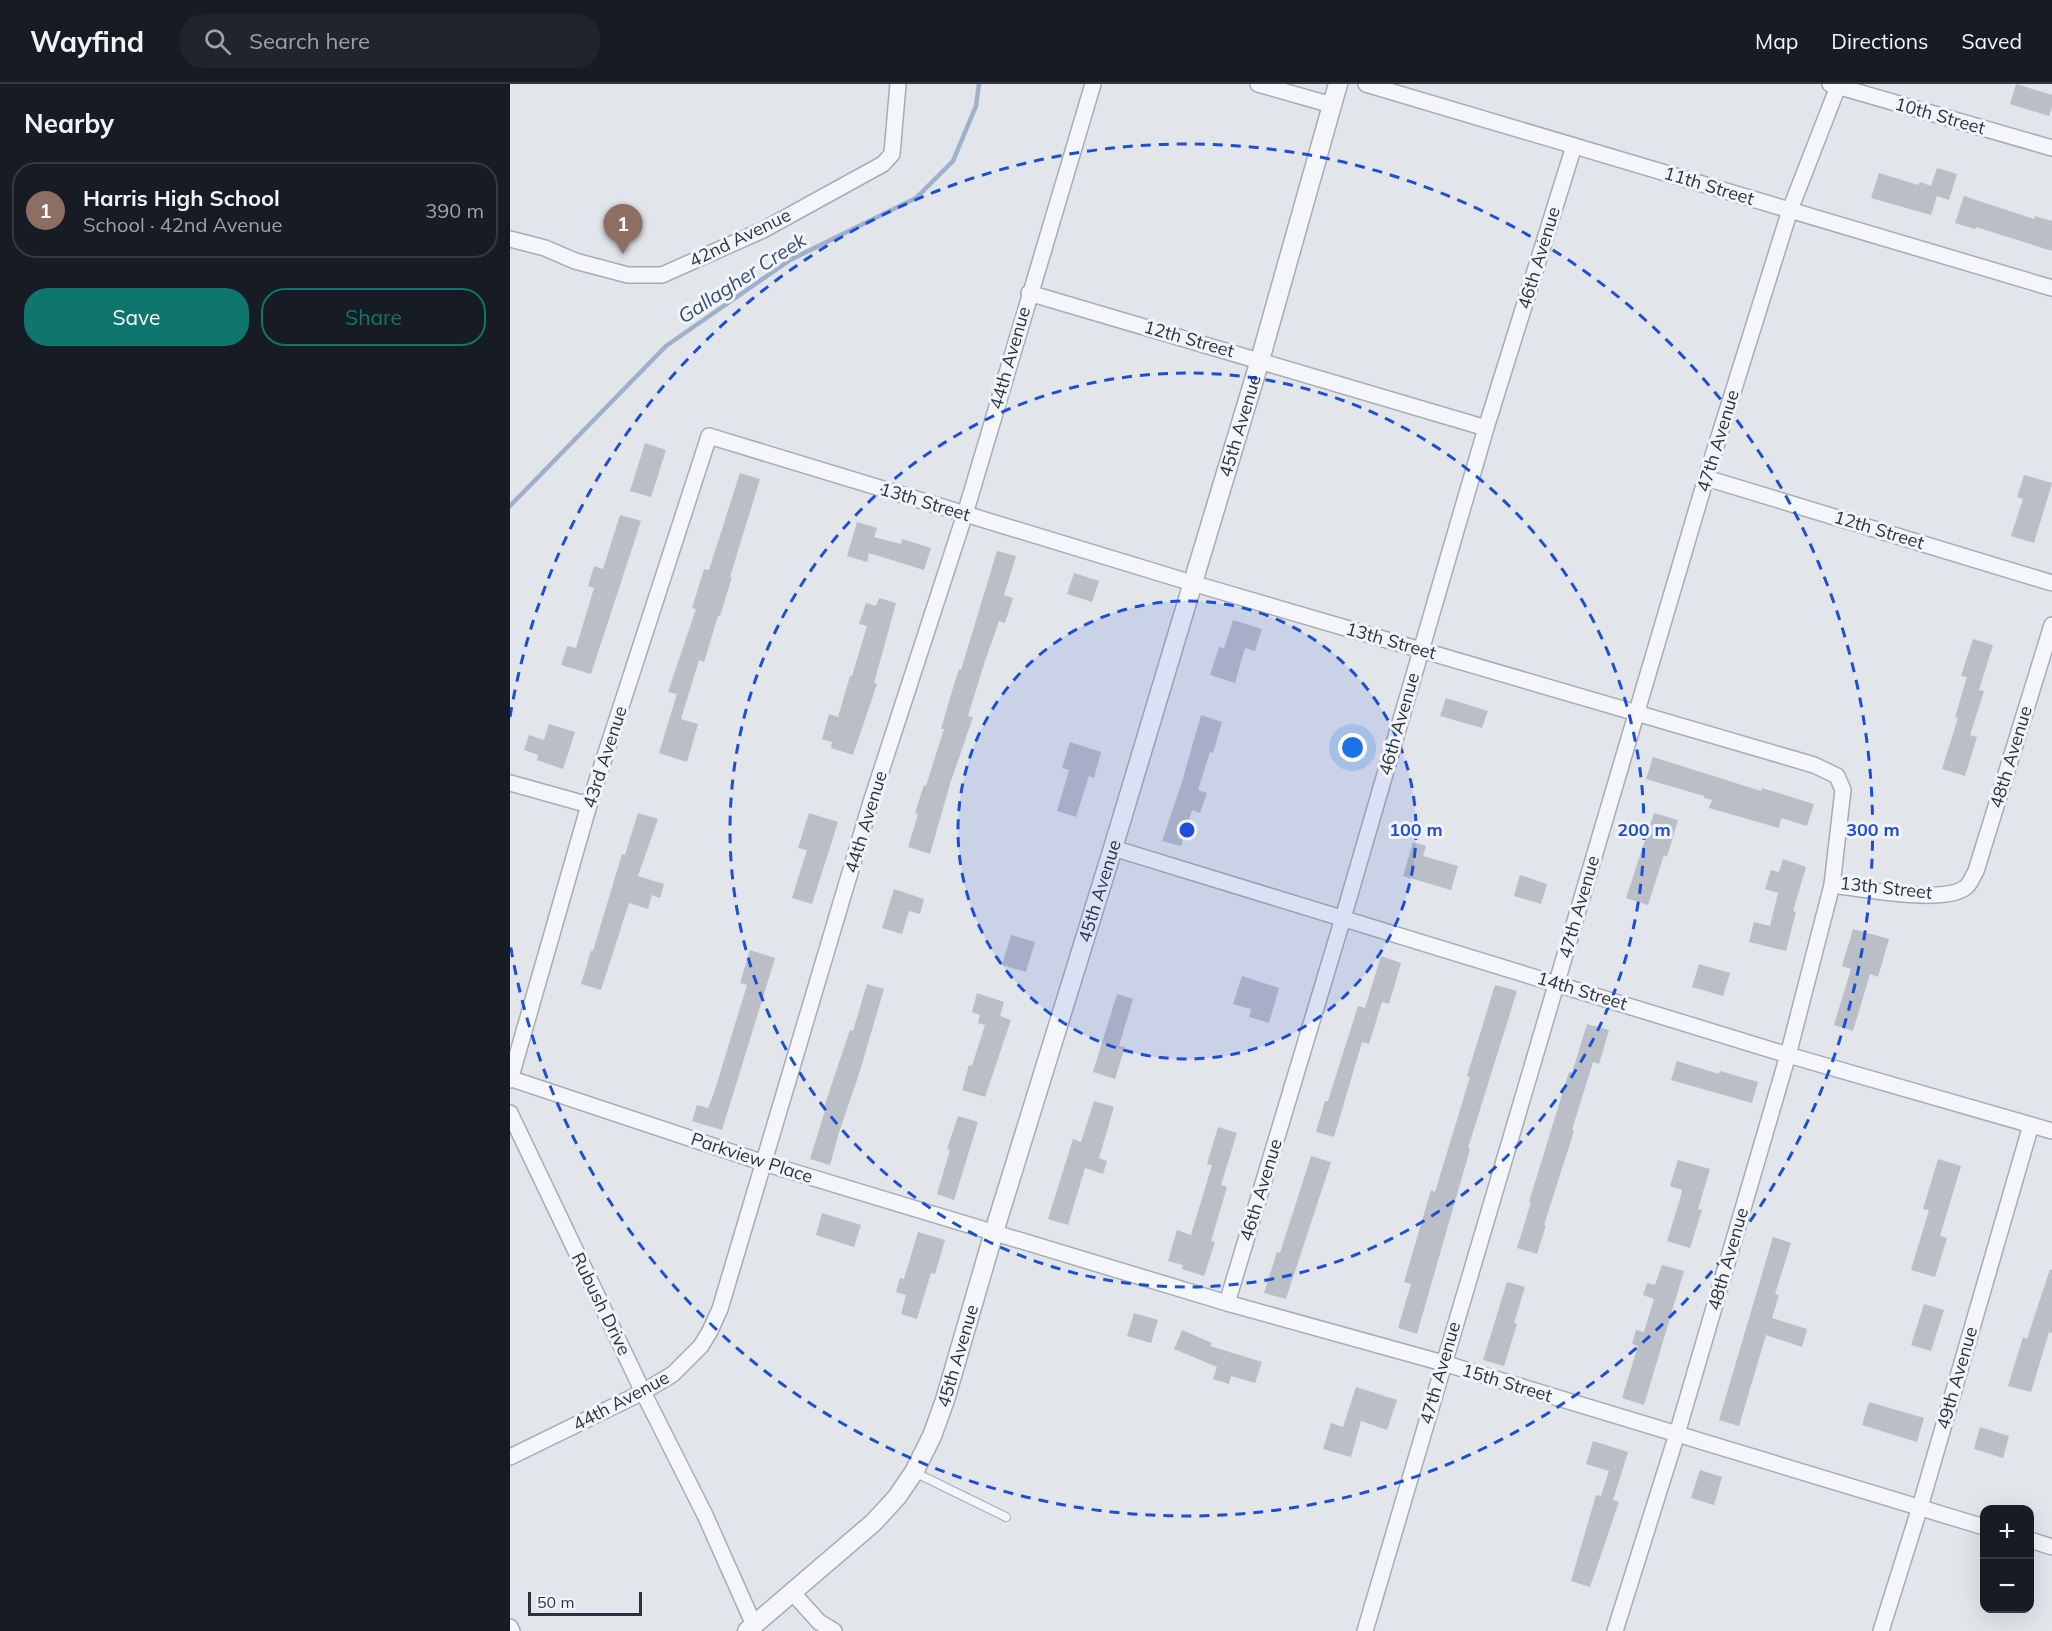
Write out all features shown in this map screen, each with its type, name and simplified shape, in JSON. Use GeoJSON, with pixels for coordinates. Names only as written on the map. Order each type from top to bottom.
{"type":"FeatureCollection","features":[{"type":"Feature","properties":{"kind":"street","name":"42nd Avenue"},"geometry":{"type":"LineString","coordinates":[[510,238],[545,248],[575,261],[628,275],[662,275],[763,230],[883,164],[892,154],[898,84]]}},
{"type":"Feature","properties":{"kind":"street","name":"44th Avenue"},"geometry":{"type":"LineString","coordinates":[[510,1457],[644,1392],[673,1374],[687,1362],[710,1331],[720,1309],[871,802],[965,514],[1093,84]]}},
{"type":"Feature","properties":{"kind":"street"},"geometry":{"type":"LineString","coordinates":[[1258,84],[1332,105]]}},
{"type":"Feature","properties":{"kind":"street","name":"45th Avenue"},"geometry":{"type":"LineString","coordinates":[[750,1628],[873,1522],[897,1497],[914,1472],[932,1436],[945,1400],[994,1232],[1260,360],[1338,84]]}},
{"type":"Feature","properties":{"kind":"street","name":"11th Street"},"geometry":{"type":"LineString","coordinates":[[1366,84],[2052,288]]}},
{"type":"Feature","properties":{"kind":"street","name":"10th Street"},"geometry":{"type":"LineString","coordinates":[[1835,85],[2052,147]]}},
{"type":"Feature","properties":{"kind":"street","name":"47th Avenue"},"geometry":{"type":"LineString","coordinates":[[1365,1631],[1706,478],[1790,210],[1835,85]]}},
{"type":"Feature","properties":{"kind":"street","name":"46th Avenue"},"geometry":{"type":"LineString","coordinates":[[1227,1303],[1343,918],[1486,428],[1574,146]]}},
{"type":"Feature","properties":{"kind":"street","name":"12th Street"},"geometry":{"type":"LineString","coordinates":[[1029,293],[1486,428]]}},
{"type":"Feature","properties":{"kind":"street","name":"13th Street"},"geometry":{"type":"LineString","coordinates":[[709,436],[1192,583],[1814,765],[1837,776],[1843,790],[1832,885],[1922,896],[1947,894],[1965,888]]}},
{"type":"Feature","properties":{"kind":"street","name":"43rd Avenue"},"geometry":{"type":"LineString","coordinates":[[511,1080],[589,805],[709,436]]}},
{"type":"Feature","properties":{"kind":"street","name":"12th Street"},"geometry":{"type":"LineString","coordinates":[[1706,478],[2052,583]]}},
{"type":"Feature","properties":{"kind":"street","name":"48th Avenue"},"geometry":{"type":"LineString","coordinates":[[1965,888],[1976,871],[2050,641],[2052,625]]}},
{"type":"Feature","properties":{"kind":"street"},"geometry":{"type":"LineString","coordinates":[[510,783],[589,805]]}},
{"type":"Feature","properties":{"kind":"street","name":"14th Street"},"geometry":{"type":"LineString","coordinates":[[1113,848],[1788,1055],[2052,1131]]}},
{"type":"Feature","properties":{"kind":"street","name":"48th Avenue"},"geometry":{"type":"LineString","coordinates":[[1616,1631],[1677,1434],[1788,1055],[1832,885]]}},
{"type":"Feature","properties":{"kind":"street","name":"Parkview Place"},"geometry":{"type":"LineString","coordinates":[[511,1080],[764,1163],[994,1232]]}},
{"type":"Feature","properties":{"kind":"street","name":"Rubush Drive"},"geometry":{"type":"LineString","coordinates":[[510,1113],[705,1515],[750,1628]]}},
{"type":"Feature","properties":{"kind":"street","name":"49th Avenue"},"geometry":{"type":"LineString","coordinates":[[1881,1631],[1920,1507],[2031,1125]]}},
{"type":"Feature","properties":{"kind":"street","name":"15th Street"},"geometry":{"type":"LineString","coordinates":[[994,1232],[1227,1303],[1443,1363],[1980,1526]]}},
{"type":"Feature","properties":{"kind":"street"},"geometry":{"type":"LineString","coordinates":[[2034,1541],[2052,1547]]}},
{"type":"Feature","properties":{"kind":"street"},"geometry":{"type":"LineString","coordinates":[[792,1592],[819,1622],[834,1631]]}},
{"type":"Feature","properties":{"kind":"lane"},"geometry":{"type":"LineString","coordinates":[[914,1472],[1006,1517]]}},
{"type":"Feature","properties":{"kind":"building"},"geometry":{"type":"Polygon","coordinates":[[[2016,84],[2052,95],[2049,116],[2010,104],[2016,84]]]}},
{"type":"Feature","properties":{"kind":"building"},"geometry":{"type":"Polygon","coordinates":[[[1937,168],[1957,174],[1949,200],[1937,196],[1931,215],[1871,198],[1879,173],[1918,185],[1920,182],[1931,186],[1937,168]]]}},
{"type":"Feature","properties":{"kind":"building"},"geometry":{"type":"Polygon","coordinates":[[[1964,196],[2034,219],[2035,216],[2052,221],[2052,251],[1976,227],[1975,229],[1955,223],[1964,196]]]}},
{"type":"Feature","properties":{"kind":"building"},"geometry":{"type":"Polygon","coordinates":[[[645,443],[666,450],[651,497],[630,491],[645,443]]]}},
{"type":"Feature","properties":{"kind":"building"},"geometry":{"type":"Polygon","coordinates":[[[740,473],[760,479],[720,616],[718,616],[704,662],[699,660],[681,719],[698,724],[687,762],[659,753],[677,694],[668,692],[696,609],[692,608],[704,569],[709,570],[740,473]]]}},
{"type":"Feature","properties":{"kind":"building"},"geometry":{"type":"Polygon","coordinates":[[[2024,475],[2052,483],[2034,543],[2011,536],[2023,499],[2017,497],[2024,475]]]}},
{"type":"Feature","properties":{"kind":"building"},"geometry":{"type":"Polygon","coordinates":[[[620,515],[641,521],[591,674],[561,665],[567,646],[576,648],[594,588],[588,586],[594,566],[603,569],[620,515]]]}},
{"type":"Feature","properties":{"kind":"building"},"geometry":{"type":"Polygon","coordinates":[[[857,522],[877,528],[874,537],[901,544],[902,539],[931,548],[924,570],[869,553],[867,562],[847,556],[857,522]]]}},
{"type":"Feature","properties":{"kind":"building"},"geometry":{"type":"Polygon","coordinates":[[[997,551],[1016,556],[1004,595],[1013,598],[1005,623],[999,621],[985,661],[968,716],[973,717],[950,784],[930,854],[908,847],[918,814],[915,813],[944,729],[941,729],[953,688],[959,669],[961,670],[997,551]]]}},
{"type":"Feature","properties":{"kind":"building"},"geometry":{"type":"Polygon","coordinates":[[[1074,573],[1099,581],[1092,602],[1067,594],[1074,573]]]}},
{"type":"Feature","properties":{"kind":"building"},"geometry":{"type":"Polygon","coordinates":[[[879,598],[896,603],[874,683],[877,684],[853,755],[831,748],[832,742],[822,739],[829,714],[838,717],[850,676],[852,676],[867,626],[859,624],[866,603],[876,606],[879,598]]]}},
{"type":"Feature","properties":{"kind":"building"},"geometry":{"type":"Polygon","coordinates":[[[1233,620],[1262,629],[1255,651],[1245,648],[1235,683],[1210,675],[1219,647],[1224,648],[1233,620]]]}},
{"type":"Feature","properties":{"kind":"building"},"geometry":{"type":"Polygon","coordinates":[[[1973,639],[1993,645],[1979,690],[1984,691],[1970,735],[1977,737],[1965,776],[1942,769],[1958,718],[1955,717],[1967,677],[1961,676],[1973,639]]]}},
{"type":"Feature","properties":{"kind":"building"},"geometry":{"type":"Polygon","coordinates":[[[1446,698],[1488,711],[1482,728],[1440,716],[1446,698]]]}},
{"type":"Feature","properties":{"kind":"building"},"geometry":{"type":"Polygon","coordinates":[[[1201,715],[1222,722],[1213,753],[1210,752],[1198,790],[1207,793],[1200,813],[1192,810],[1181,846],[1162,841],[1201,715]]]}},
{"type":"Feature","properties":{"kind":"building"},"geometry":{"type":"Polygon","coordinates":[[[549,724],[575,732],[563,769],[537,760],[538,755],[524,750],[529,735],[544,740],[549,724]]]}},
{"type":"Feature","properties":{"kind":"building"},"geometry":{"type":"Polygon","coordinates":[[[1070,742],[1101,752],[1094,778],[1089,776],[1076,817],[1057,811],[1069,770],[1062,768],[1070,742]]]}},
{"type":"Feature","properties":{"kind":"building"},"geometry":{"type":"Polygon","coordinates":[[[1653,757],[1761,791],[1762,788],[1814,804],[1807,826],[1781,818],[1779,828],[1709,808],[1712,800],[1704,796],[1646,779],[1653,757]]]}},
{"type":"Feature","properties":{"kind":"building"},"geometry":{"type":"Polygon","coordinates":[[[638,813],[658,819],[638,876],[664,884],[660,898],[652,895],[648,909],[629,903],[601,990],[581,984],[622,854],[625,855],[638,813]]]}},
{"type":"Feature","properties":{"kind":"building"},"geometry":{"type":"Polygon","coordinates":[[[809,813],[838,822],[812,904],[792,898],[807,850],[798,848],[809,813]]]}},
{"type":"Feature","properties":{"kind":"building"},"geometry":{"type":"Polygon","coordinates":[[[1654,813],[1678,820],[1667,857],[1664,855],[1648,905],[1626,898],[1654,813]]]}},
{"type":"Feature","properties":{"kind":"building"},"geometry":{"type":"Polygon","coordinates":[[[1413,842],[1426,846],[1423,856],[1458,866],[1451,890],[1403,876],[1413,842]]]}},
{"type":"Feature","properties":{"kind":"building"},"geometry":{"type":"Polygon","coordinates":[[[1783,859],[1806,867],[1793,911],[1796,912],[1786,951],[1749,942],[1754,922],[1770,926],[1778,893],[1765,889],[1771,870],[1779,872],[1783,859]]]}},
{"type":"Feature","properties":{"kind":"building"},"geometry":{"type":"Polygon","coordinates":[[[1520,875],[1547,884],[1541,904],[1514,896],[1520,875]]]}},
{"type":"Feature","properties":{"kind":"building"},"geometry":{"type":"Polygon","coordinates":[[[894,889],[924,899],[920,914],[909,911],[902,934],[882,928],[894,889]]]}},
{"type":"Feature","properties":{"kind":"building"},"geometry":{"type":"Polygon","coordinates":[[[1853,929],[1889,939],[1878,977],[1870,974],[1853,1031],[1834,1025],[1851,969],[1842,966],[1853,929]]]}},
{"type":"Feature","properties":{"kind":"building"},"geometry":{"type":"Polygon","coordinates":[[[1011,935],[1035,942],[1026,972],[1002,965],[1011,935]]]}},
{"type":"Feature","properties":{"kind":"building"},"geometry":{"type":"Polygon","coordinates":[[[750,950],[775,958],[722,1130],[692,1121],[697,1105],[708,1108],[714,1093],[747,985],[740,983],[750,950]]]}},
{"type":"Feature","properties":{"kind":"building"},"geometry":{"type":"Polygon","coordinates":[[[1381,956],[1401,963],[1389,1004],[1382,1002],[1369,1044],[1362,1042],[1334,1137],[1316,1132],[1358,1006],[1365,1008],[1381,956]]]}},
{"type":"Feature","properties":{"kind":"building"},"geometry":{"type":"Polygon","coordinates":[[[1699,964],[1730,973],[1723,996],[1692,987],[1699,964]]]}},
{"type":"Feature","properties":{"kind":"building"},"geometry":{"type":"Polygon","coordinates":[[[1242,976],[1279,988],[1269,1023],[1249,1017],[1251,1009],[1233,1004],[1242,976]]]}},
{"type":"Feature","properties":{"kind":"building"},"geometry":{"type":"Polygon","coordinates":[[[867,984],[884,989],[830,1165],[810,1159],[825,1111],[823,1110],[850,1030],[853,1031],[867,984]]]}},
{"type":"Feature","properties":{"kind":"building"},"geometry":{"type":"Polygon","coordinates":[[[1495,985],[1517,991],[1468,1148],[1470,1149],[1417,1334],[1398,1328],[1411,1284],[1404,1282],[1431,1190],[1435,1192],[1495,985]]]}},
{"type":"Feature","properties":{"kind":"building"},"geometry":{"type":"Polygon","coordinates":[[[977,993],[1004,1002],[1000,1016],[1011,1020],[985,1097],[962,1090],[985,1025],[978,1023],[980,1015],[972,1012],[977,993]]]}},
{"type":"Feature","properties":{"kind":"building"},"geometry":{"type":"Polygon","coordinates":[[[1117,994],[1133,999],[1119,1046],[1125,1047],[1115,1079],[1093,1072],[1117,994]]]}},
{"type":"Feature","properties":{"kind":"building"},"geometry":{"type":"Polygon","coordinates":[[[1587,1024],[1609,1030],[1599,1064],[1593,1062],[1537,1254],[1517,1248],[1569,1072],[1572,1073],[1587,1024]]]}},
{"type":"Feature","properties":{"kind":"building"},"geometry":{"type":"Polygon","coordinates":[[[1677,1061],[1719,1074],[1720,1071],[1758,1082],[1752,1103],[1671,1080],[1677,1061]]]}},
{"type":"Feature","properties":{"kind":"building"},"geometry":{"type":"Polygon","coordinates":[[[1094,1101],[1114,1107],[1099,1158],[1107,1161],[1103,1174],[1085,1168],[1068,1225],[1048,1219],[1073,1139],[1081,1142],[1094,1101]]]}},
{"type":"Feature","properties":{"kind":"building"},"geometry":{"type":"Polygon","coordinates":[[[958,1116],[978,1122],[954,1200],[937,1194],[950,1150],[947,1149],[958,1116]]]}},
{"type":"Feature","properties":{"kind":"building"},"geometry":{"type":"Polygon","coordinates":[[[1218,1127],[1237,1133],[1221,1185],[1227,1187],[1211,1241],[1215,1242],[1204,1276],[1182,1269],[1183,1265],[1168,1261],[1177,1230],[1191,1235],[1212,1165],[1207,1164],[1218,1127]]]}},
{"type":"Feature","properties":{"kind":"building"},"geometry":{"type":"Polygon","coordinates":[[[1311,1156],[1331,1162],[1286,1299],[1264,1293],[1277,1252],[1280,1253],[1311,1156]]]}},
{"type":"Feature","properties":{"kind":"building"},"geometry":{"type":"Polygon","coordinates":[[[1938,1159],[1961,1166],[1940,1236],[1947,1238],[1935,1277],[1911,1270],[1929,1210],[1923,1209],[1938,1159]]]}},
{"type":"Feature","properties":{"kind":"building"},"geometry":{"type":"Polygon","coordinates":[[[1678,1160],[1710,1169],[1698,1209],[1702,1210],[1690,1248],[1667,1241],[1682,1190],[1670,1186],[1678,1160]]]}},
{"type":"Feature","properties":{"kind":"building"},"geometry":{"type":"Polygon","coordinates":[[[822,1213],[861,1225],[854,1247],[816,1235],[822,1213]]]}},
{"type":"Feature","properties":{"kind":"building"},"geometry":{"type":"Polygon","coordinates":[[[918,1232],[945,1240],[935,1274],[931,1273],[917,1319],[901,1314],[906,1295],[896,1292],[900,1278],[904,1279],[918,1232]]]}},
{"type":"Feature","properties":{"kind":"building"},"geometry":{"type":"Polygon","coordinates":[[[1773,1237],[1791,1243],[1775,1294],[1779,1295],[1772,1318],[1807,1329],[1802,1347],[1766,1335],[1739,1426],[1719,1420],[1773,1237]]]}},
{"type":"Feature","properties":{"kind":"building"},"geometry":{"type":"Polygon","coordinates":[[[1662,1265],[1684,1271],[1644,1405],[1622,1398],[1638,1346],[1632,1344],[1636,1330],[1644,1332],[1654,1299],[1643,1295],[1647,1283],[1655,1285],[1662,1265]]]}},
{"type":"Feature","properties":{"kind":"building"},"geometry":{"type":"Polygon","coordinates":[[[2050,1269],[2052,1270],[2052,1333],[2049,1332],[2031,1392],[2008,1386],[2023,1337],[2027,1339],[2050,1269]]]}},
{"type":"Feature","properties":{"kind":"building"},"geometry":{"type":"Polygon","coordinates":[[[1507,1282],[1525,1287],[1504,1366],[1483,1360],[1507,1282]]]}},
{"type":"Feature","properties":{"kind":"building"},"geometry":{"type":"Polygon","coordinates":[[[1924,1304],[1944,1310],[1931,1351],[1911,1345],[1924,1304]]]}},
{"type":"Feature","properties":{"kind":"building"},"geometry":{"type":"Polygon","coordinates":[[[1134,1313],[1158,1320],[1151,1343],[1127,1336],[1134,1313]]]}},
{"type":"Feature","properties":{"kind":"building"},"geometry":{"type":"Polygon","coordinates":[[[1182,1330],[1212,1343],[1210,1346],[1262,1362],[1255,1383],[1231,1376],[1229,1384],[1213,1379],[1217,1367],[1174,1349],[1182,1330]]]}},
{"type":"Feature","properties":{"kind":"building"},"geometry":{"type":"Polygon","coordinates":[[[1356,1387],[1397,1400],[1387,1430],[1361,1421],[1351,1457],[1323,1449],[1331,1423],[1343,1427],[1356,1387]]]}},
{"type":"Feature","properties":{"kind":"building"},"geometry":{"type":"Polygon","coordinates":[[[1869,1402],[1924,1418],[1917,1442],[1862,1425],[1869,1402]]]}},
{"type":"Feature","properties":{"kind":"building"},"geometry":{"type":"Polygon","coordinates":[[[1980,1427],[2009,1436],[2003,1458],[1974,1449],[1980,1427]]]}},
{"type":"Feature","properties":{"kind":"building"},"geometry":{"type":"Polygon","coordinates":[[[1593,1441],[1628,1452],[1613,1500],[1619,1502],[1590,1587],[1571,1581],[1596,1495],[1601,1496],[1609,1471],[1586,1464],[1593,1441]]]}},
{"type":"Feature","properties":{"kind":"building"},"geometry":{"type":"Polygon","coordinates":[[[1700,1470],[1722,1477],[1714,1505],[1691,1498],[1700,1470]]]}},
{"type":"Feature","properties":{"kind":"waterway","name":"Gallagher Creek"},"geometry":{"type":"LineString","coordinates":[[510,506],[666,346],[790,260],[916,198],[953,161],[976,106],[979,84]]}},
{"type":"Feature","properties":{"kind":"place","name":"Harris High School"},"geometry":{"type":"Point","coordinates":[623,254]}}]}
